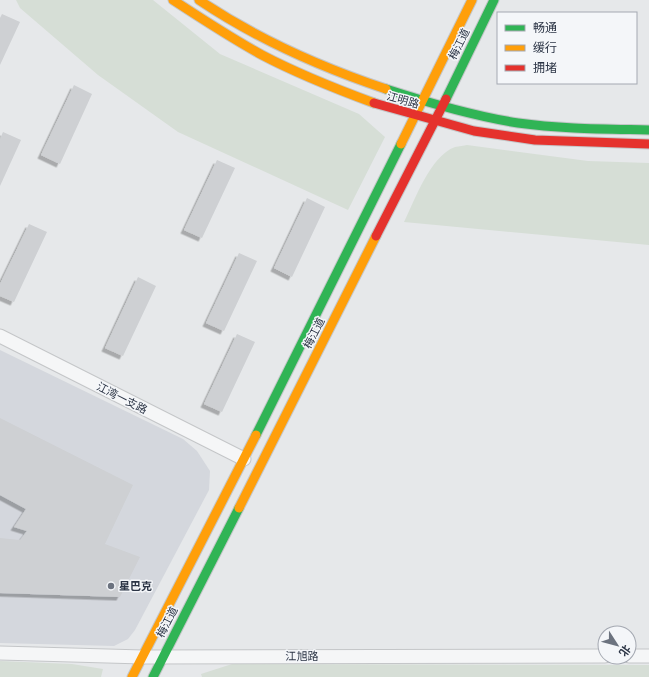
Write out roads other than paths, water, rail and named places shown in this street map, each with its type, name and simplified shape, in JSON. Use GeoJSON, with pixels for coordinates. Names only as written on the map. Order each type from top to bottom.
{"type":"FeatureCollection","features":[{"type":"Feature","properties":{"kind":"street","name":"江明路"},"geometry":{"type":"LineString","coordinates":[[174,0],[209,24],[269,58],[326,84],[381,106],[474,131],[535,140],[649,144]]}},
{"type":"Feature","properties":{"kind":"street","name":"江明路"},"geometry":{"type":"LineString","coordinates":[[199,0],[249,32],[310,61],[385,90],[422,102],[511,122],[586,128],[649,130]]}},
{"type":"Feature","properties":{"kind":"street","name":"梅江道"},"geometry":{"type":"LineString","coordinates":[[132,677],[244,459],[472,0]]}},
{"type":"Feature","properties":{"kind":"street","name":"梅江道"},"geometry":{"type":"LineString","coordinates":[[153,677],[435,121],[494,0]]}},
{"type":"Feature","properties":{"kind":"street","name":"江湾一支路"},"geometry":{"type":"LineString","coordinates":[[0,336],[244,459]]}},
{"type":"Feature","properties":{"kind":"street","name":"江旭路"},"geometry":{"type":"LineString","coordinates":[[0,653],[143,657],[597,656]]}},
{"type":"Feature","properties":{"kind":"street"},"geometry":{"type":"LineString","coordinates":[[637,656],[649,656]]}},
{"type":"Feature","properties":{"kind":"place","name":"星巴克"},"geometry":{"type":"Point","coordinates":[111,586]}}]}
